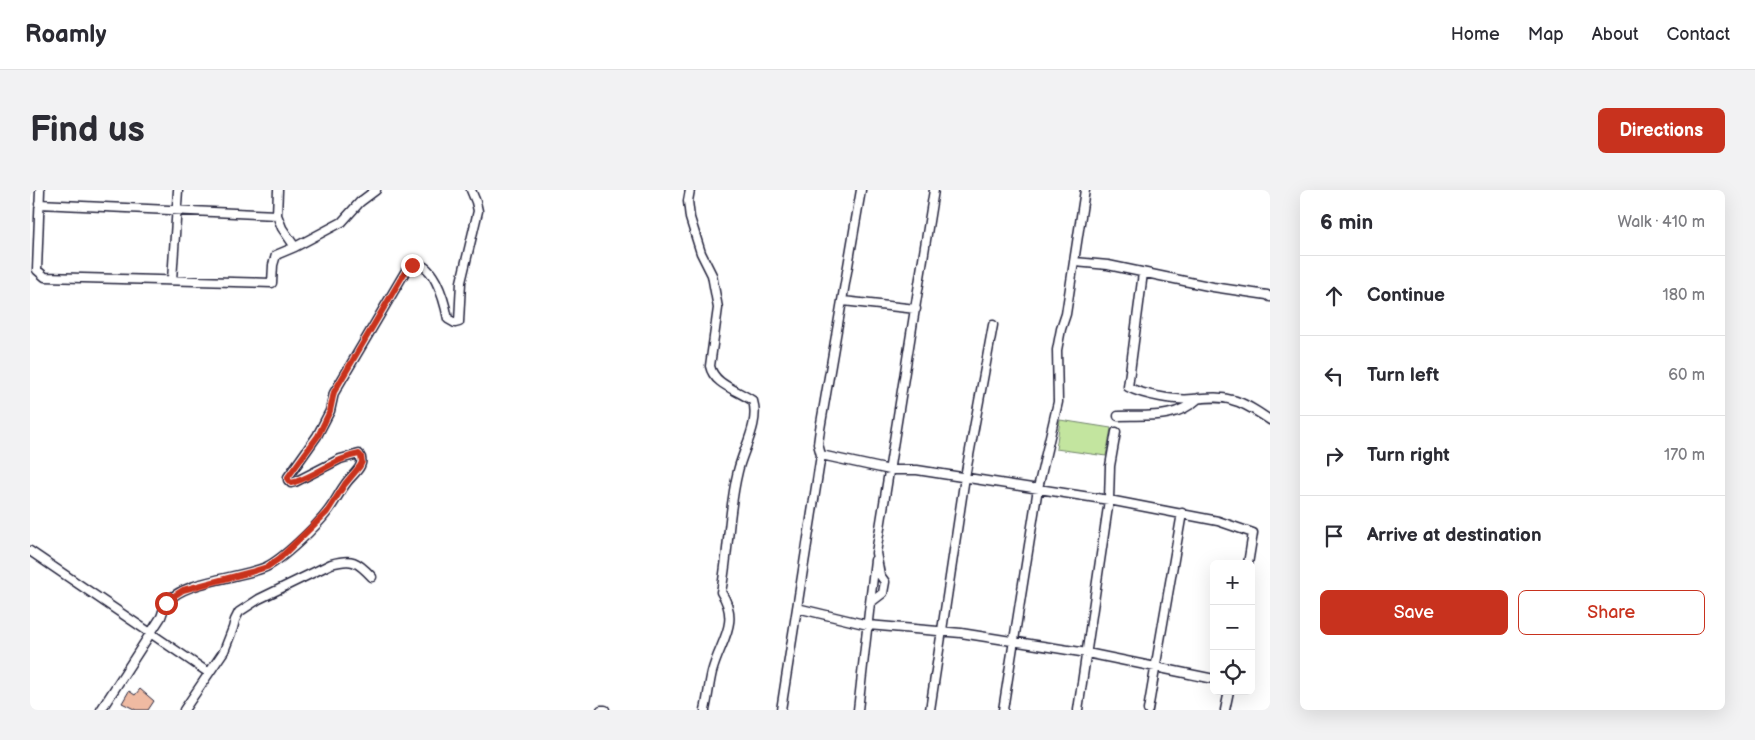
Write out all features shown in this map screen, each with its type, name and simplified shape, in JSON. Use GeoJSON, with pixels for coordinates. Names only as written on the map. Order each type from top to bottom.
{"type":"FeatureCollection","features":[{"type":"Feature","properties":{"kind":"street"},"geometry":{"type":"LineString","coordinates":[[40,190],[37,270],[45,277],[272,283],[273,265],[276,255],[342,222],[360,202],[376,190]]}},
{"type":"Feature","properties":{"kind":"street"},"geometry":{"type":"LineString","coordinates":[[172,280],[178,190]]}},
{"type":"Feature","properties":{"kind":"street"},"geometry":{"type":"LineString","coordinates":[[278,190],[276,215],[295,247]]}},
{"type":"Feature","properties":{"kind":"street"},"geometry":{"type":"LineString","coordinates":[[101,710],[161,617],[166,603],[174,596],[194,586],[267,567],[287,552],[327,512],[345,484],[360,466],[362,462],[359,454],[340,459],[295,482],[291,483],[288,480],[288,477],[318,436],[330,411],[334,392],[408,267],[417,264],[422,265],[431,273],[436,282],[448,319],[455,323],[459,322],[461,282],[478,211],[471,190]]}},
{"type":"Feature","properties":{"kind":"street"},"geometry":{"type":"LineString","coordinates":[[690,190],[688,201],[690,218],[701,253],[712,275],[718,308],[710,366],[711,372],[716,378],[753,401],[756,409],[738,470],[730,515],[725,574],[721,592],[728,602],[731,615],[730,624],[712,671],[706,710]]}},
{"type":"Feature","properties":{"kind":"street"},"geometry":{"type":"LineString","coordinates":[[781,710],[820,456],[818,444],[820,429],[861,190]]}},
{"type":"Feature","properties":{"kind":"street"},"geometry":{"type":"LineString","coordinates":[[858,710],[876,553],[934,190]]}},
{"type":"Feature","properties":{"kind":"street"},"geometry":{"type":"LineString","coordinates":[[1002,710],[1038,488],[1058,402],[1057,350],[1066,314],[1085,190]]}},
{"type":"Feature","properties":{"kind":"street"},"geometry":{"type":"LineString","coordinates":[[39,204],[276,215]]}},
{"type":"Feature","properties":{"kind":"street"},"geometry":{"type":"LineString","coordinates":[[1075,262],[1108,265],[1270,297]]}},
{"type":"Feature","properties":{"kind":"street"},"geometry":{"type":"LineString","coordinates":[[1143,273],[1128,387],[1166,398],[1192,400],[1214,397],[1232,400],[1243,404],[1270,420]]}},
{"type":"Feature","properties":{"kind":"street"},"geometry":{"type":"LineString","coordinates":[[843,301],[916,309]]}},
{"type":"Feature","properties":{"kind":"street"},"geometry":{"type":"LineString","coordinates":[[930,710],[965,477],[993,325]]}},
{"type":"Feature","properties":{"kind":"street"},"geometry":{"type":"LineString","coordinates":[[1118,416],[1168,415],[1177,413],[1190,407],[1198,398]]}},
{"type":"Feature","properties":{"kind":"street"},"geometry":{"type":"LineString","coordinates":[[1078,710],[1109,500],[1110,466],[1116,432]]}},
{"type":"Feature","properties":{"kind":"street"},"geometry":{"type":"LineString","coordinates":[[820,456],[890,470],[917,470],[1038,488],[1218,521],[1252,533],[1249,560]]}},
{"type":"Feature","properties":{"kind":"street"},"geometry":{"type":"LineString","coordinates":[[1148,710],[1182,513]]}},
{"type":"Feature","properties":{"kind":"street"},"geometry":{"type":"LineString","coordinates":[[30,551],[209,673]]}},
{"type":"Feature","properties":{"kind":"street"},"geometry":{"type":"LineString","coordinates":[[870,603],[883,592],[884,582],[880,574],[876,553]]}},
{"type":"Feature","properties":{"kind":"street"},"geometry":{"type":"LineString","coordinates":[[184,710],[224,651],[239,612],[259,598],[331,564],[342,561],[356,562],[372,576]]}},
{"type":"Feature","properties":{"kind":"street"},"geometry":{"type":"LineString","coordinates":[[797,608],[868,625],[961,633],[1087,653],[1210,677]]}},
{"type":"Feature","properties":{"kind":"street"},"geometry":{"type":"LineString","coordinates":[[1225,710],[1227,695]]}},
{"type":"Feature","properties":{"kind":"green space"},"geometry":{"type":"Polygon","coordinates":[[[1060,420],[1111,428],[1106,456],[1056,449],[1060,420]]]}},
{"type":"Feature","properties":{"kind":"building"},"geometry":{"type":"Polygon","coordinates":[[[140,689],[154,701],[148,710],[136,710],[122,703],[129,691],[135,695],[140,689]]]}},
{"type":"Feature","properties":{"kind":"route"},"geometry":{"type":"LineString","coordinates":[[166,603],[183,590],[194,586],[267,567],[294,545],[327,512],[340,495],[345,484],[362,462],[359,454],[340,459],[299,481],[291,483],[288,477],[318,436],[330,411],[334,392],[408,267],[412,265]]}}]}
